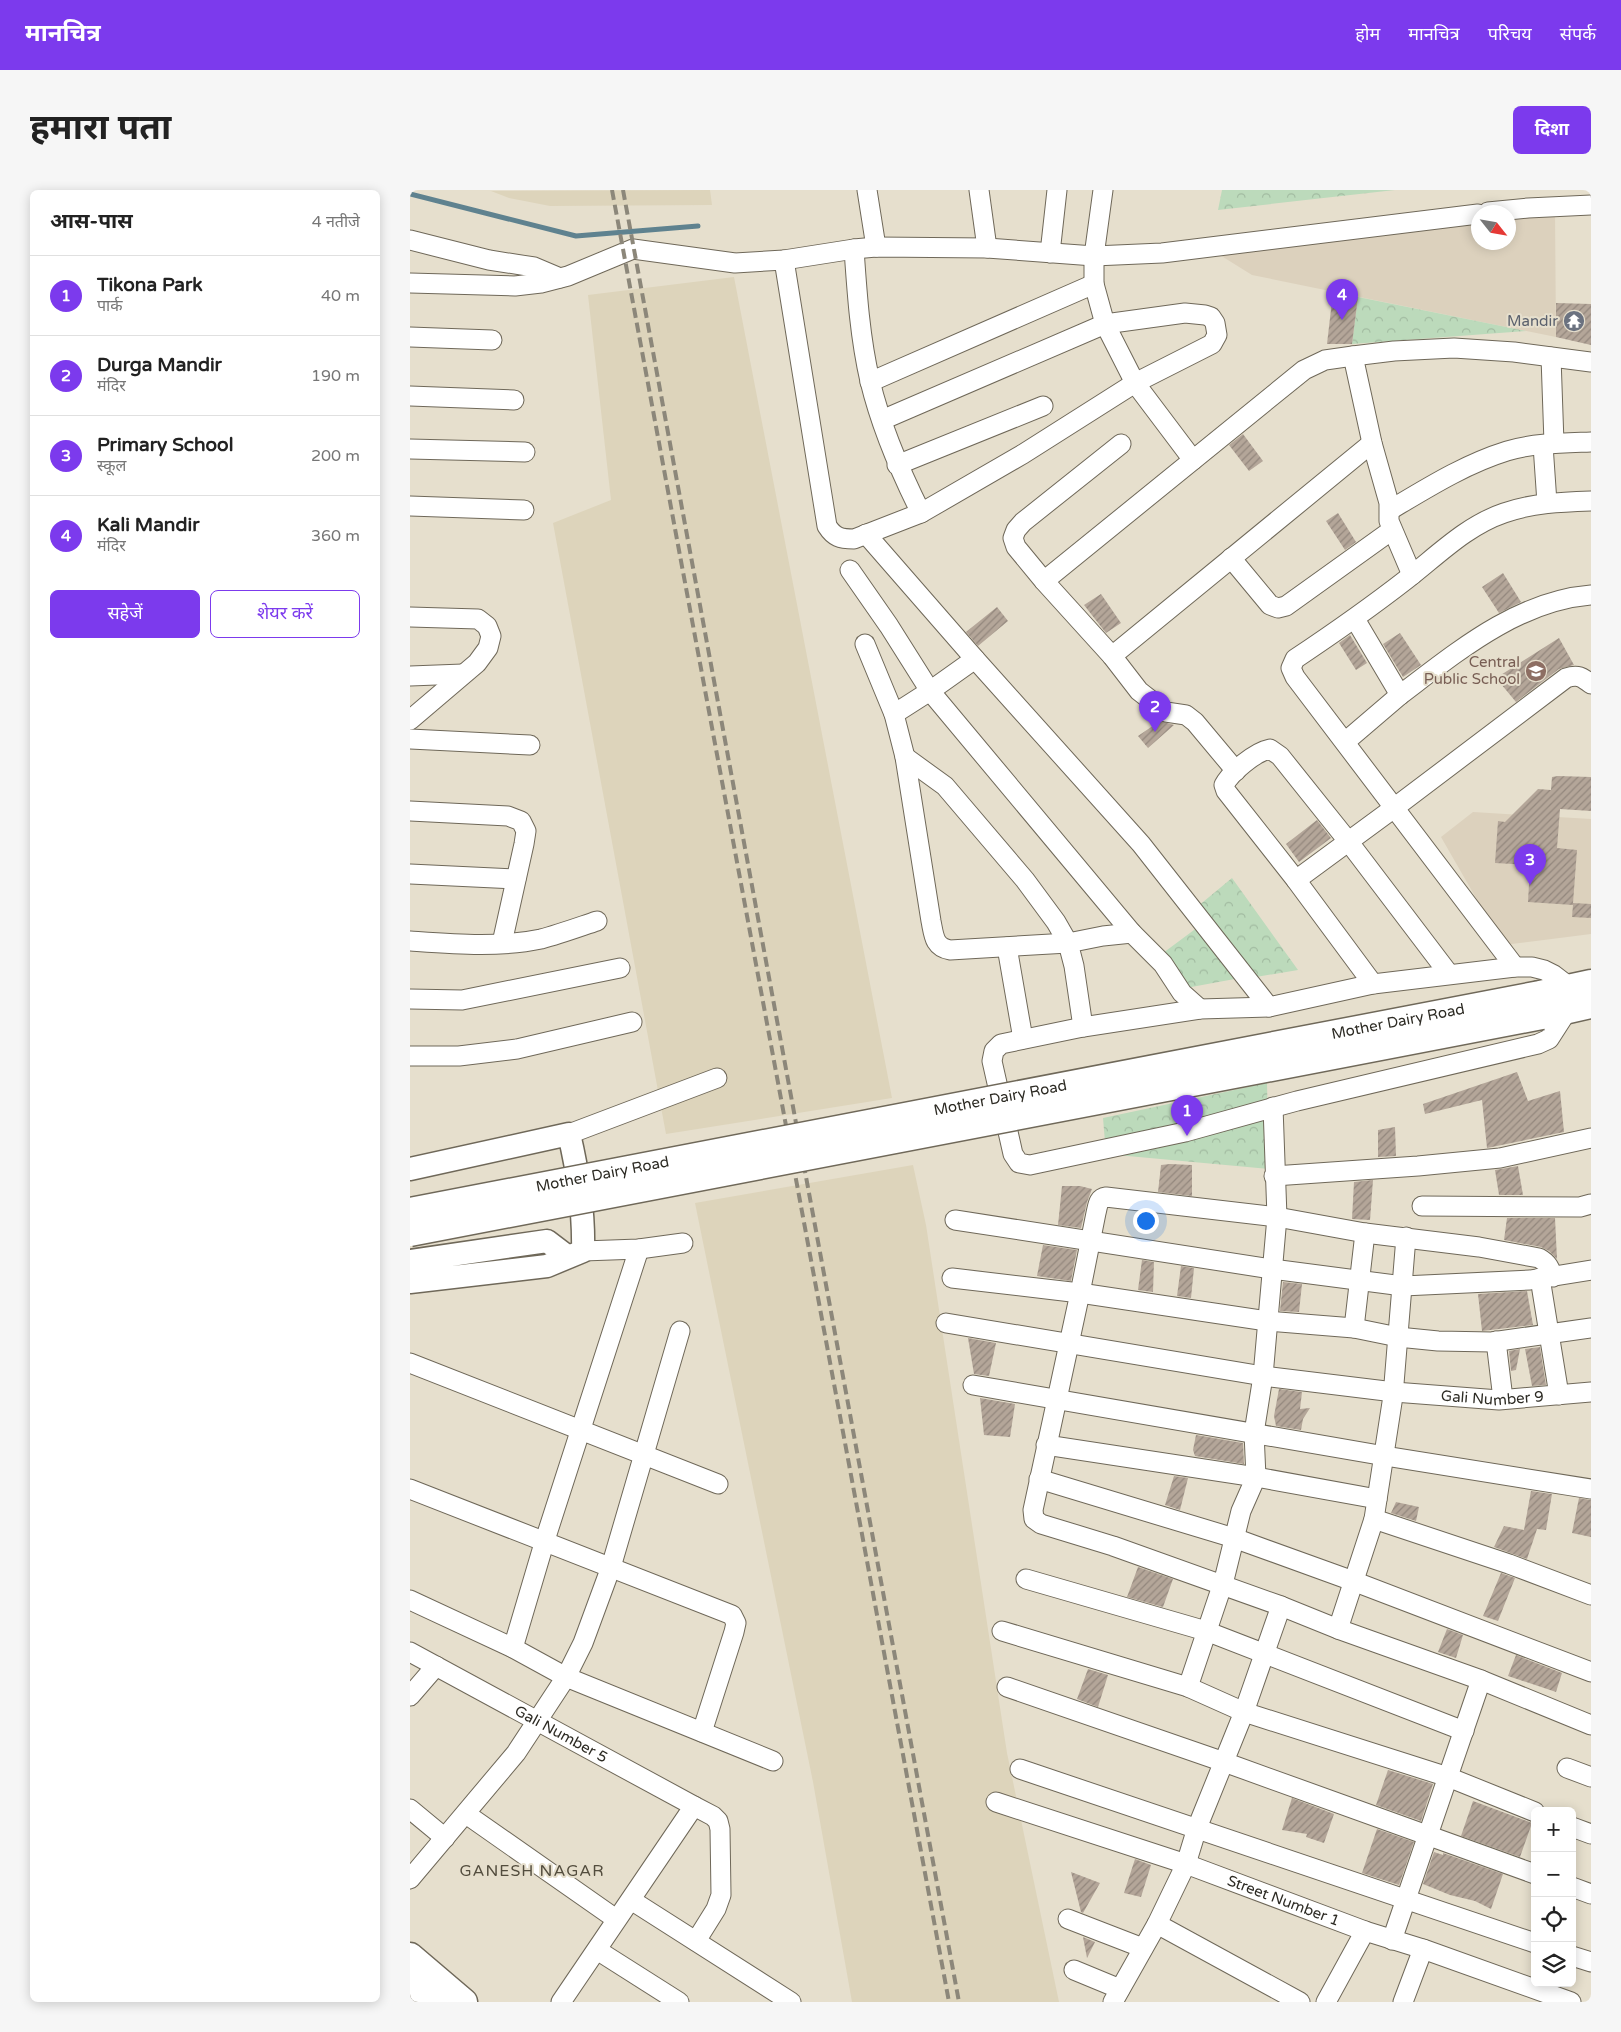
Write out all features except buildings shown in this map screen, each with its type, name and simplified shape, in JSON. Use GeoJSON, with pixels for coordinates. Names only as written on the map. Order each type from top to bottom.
{"type":"FeatureCollection","features":[{"type":"Feature","properties":{"kind":"main road","name":"Mother Dairy Road"},"geometry":{"type":"LineString","coordinates":[[410,1233],[1580,996]]}},
{"type":"Feature","properties":{"kind":"main road","name":"Mother Dairy Road"},"geometry":{"type":"LineString","coordinates":[[410,1211],[1541,1005]]}},
{"type":"Feature","properties":{"kind":"main road"},"geometry":{"type":"LineString","coordinates":[[410,1956],[464,2002]]}},
{"type":"Feature","properties":{"kind":"main road"},"geometry":{"type":"LineString","coordinates":[[410,1981],[434,2002]]}},
{"type":"Feature","properties":{"kind":"street"},"geometry":{"type":"LineString","coordinates":[[867,190],[876,247]]}},
{"type":"Feature","properties":{"kind":"street"},"geometry":{"type":"LineString","coordinates":[[978,190],[987,248]]}},
{"type":"Feature","properties":{"kind":"street"},"geometry":{"type":"LineString","coordinates":[[1050,253],[1057,190]]}},
{"type":"Feature","properties":{"kind":"street"},"geometry":{"type":"LineString","coordinates":[[1103,190],[1094,256],[1094,284],[1105,324],[1135,383],[1193,460]]}},
{"type":"Feature","properties":{"kind":"street"},"geometry":{"type":"LineString","coordinates":[[1516,209],[1591,205]]}},
{"type":"Feature","properties":{"kind":"street"},"geometry":{"type":"LineString","coordinates":[[410,284],[515,286],[560,278],[633,249],[735,263],[784,260],[876,247],[987,248],[1094,256],[1162,253],[1471,215]]}},
{"type":"Feature","properties":{"kind":"street"},"geometry":{"type":"LineString","coordinates":[[410,240],[489,260],[534,267],[560,278]]}},
{"type":"Feature","properties":{"kind":"street"},"geometry":{"type":"LineString","coordinates":[[854,249],[860,319],[870,382],[897,465],[921,513]]}},
{"type":"Feature","properties":{"kind":"street"},"geometry":{"type":"LineString","coordinates":[[784,260],[827,526],[833,535],[843,539],[854,539],[921,513],[1023,454],[1135,383],[1212,344],[1217,335],[1215,323],[1211,317],[1205,315],[1184,313],[1105,324],[882,420]]}},
{"type":"Feature","properties":{"kind":"street"},"geometry":{"type":"LineString","coordinates":[[870,382],[1094,284]]}},
{"type":"Feature","properties":{"kind":"street"},"geometry":{"type":"LineString","coordinates":[[410,337],[492,340]]}},
{"type":"Feature","properties":{"kind":"street"},"geometry":{"type":"LineString","coordinates":[[1044,581],[1304,370],[1325,360],[1394,351],[1454,348],[1514,352],[1591,362]]}},
{"type":"Feature","properties":{"kind":"street"},"geometry":{"type":"LineString","coordinates":[[1353,356],[1372,443],[1390,510],[1389,521],[1412,576]]}},
{"type":"Feature","properties":{"kind":"street"},"geometry":{"type":"LineString","coordinates":[[1547,503],[1550,357]]}},
{"type":"Feature","properties":{"kind":"street"},"geometry":{"type":"LineString","coordinates":[[410,396],[514,400]]}},
{"type":"Feature","properties":{"kind":"street"},"geometry":{"type":"LineString","coordinates":[[897,465],[1043,406]]}},
{"type":"Feature","properties":{"kind":"street"},"geometry":{"type":"LineString","coordinates":[[1390,510],[1475,463],[1508,451],[1548,444],[1591,442]]}},
{"type":"Feature","properties":{"kind":"street"},"geometry":{"type":"LineString","coordinates":[[1112,656],[1372,443]]}},
{"type":"Feature","properties":{"kind":"street"},"geometry":{"type":"LineString","coordinates":[[1121,444],[1023,522],[1016,530],[1013,538],[1016,546],[1044,581],[1112,656],[1139,691],[1157,707],[1166,712],[1186,716],[1196,722],[1236,771]]}},
{"type":"Feature","properties":{"kind":"street"},"geometry":{"type":"LineString","coordinates":[[410,449],[525,452]]}},
{"type":"Feature","properties":{"kind":"street"},"geometry":{"type":"LineString","coordinates":[[1515,967],[1295,677],[1291,668],[1295,658],[1355,619],[1412,576],[1442,549],[1474,527],[1504,513],[1547,503],[1591,501]]}},
{"type":"Feature","properties":{"kind":"street"},"geometry":{"type":"LineString","coordinates":[[410,506],[524,510]]}},
{"type":"Feature","properties":{"kind":"street"},"geometry":{"type":"LineString","coordinates":[[1231,558],[1270,605],[1278,608],[1286,606],[1392,530]]}},
{"type":"Feature","properties":{"kind":"street"},"geometry":{"type":"LineString","coordinates":[[866,534],[1141,844],[1269,1007]]}},
{"type":"Feature","properties":{"kind":"street"},"geometry":{"type":"LineString","coordinates":[[850,570],[889,626],[930,691],[1132,933],[1163,964],[1182,993],[1200,1009]]}},
{"type":"Feature","properties":{"kind":"street"},"geometry":{"type":"LineString","coordinates":[[1345,742],[1400,695],[1449,657],[1496,627],[1539,606],[1578,596],[1591,596]]}},
{"type":"Feature","properties":{"kind":"street"},"geometry":{"type":"LineString","coordinates":[[410,617],[478,619],[487,626],[492,636],[488,648],[477,663],[410,720]]}},
{"type":"Feature","properties":{"kind":"street"},"geometry":{"type":"LineString","coordinates":[[1355,619],[1400,695]]}},
{"type":"Feature","properties":{"kind":"street"},"geometry":{"type":"LineString","coordinates":[[866,644],[894,714],[904,757],[935,941],[939,947],[950,950],[1068,943],[1103,936],[1132,933]]}},
{"type":"Feature","properties":{"kind":"street"},"geometry":{"type":"LineString","coordinates":[[894,714],[975,659]]}},
{"type":"Feature","properties":{"kind":"street"},"geometry":{"type":"LineString","coordinates":[[410,676],[463,674]]}},
{"type":"Feature","properties":{"kind":"street"},"geometry":{"type":"LineString","coordinates":[[1296,880],[1566,678],[1575,675],[1582,677],[1591,684]]}},
{"type":"Feature","properties":{"kind":"street"},"geometry":{"type":"LineString","coordinates":[[410,739],[530,745]]}},
{"type":"Feature","properties":{"kind":"street"},"geometry":{"type":"LineString","coordinates":[[1373,984],[1296,880],[1226,791],[1224,785],[1227,778],[1260,751],[1270,749],[1280,756],[1348,841],[1449,974]]}},
{"type":"Feature","properties":{"kind":"street"},"geometry":{"type":"LineString","coordinates":[[904,757],[945,786],[971,815],[1056,922],[1068,943],[1074,966],[1083,1027]]}},
{"type":"Feature","properties":{"kind":"street"},"geometry":{"type":"LineString","coordinates":[[410,811],[508,816],[520,821],[526,831],[502,943]]}},
{"type":"Feature","properties":{"kind":"street"},"geometry":{"type":"LineString","coordinates":[[410,874],[516,880]]}},
{"type":"Feature","properties":{"kind":"street"},"geometry":{"type":"LineString","coordinates":[[410,941],[460,944],[502,943],[541,939],[597,921]]}},
{"type":"Feature","properties":{"kind":"street"},"geometry":{"type":"LineString","coordinates":[[1007,947],[1024,1039]]}},
{"type":"Feature","properties":{"kind":"street"},"geometry":{"type":"LineString","coordinates":[[1532,966],[1544,970],[1580,996],[1549,1039],[1538,1044],[1272,1107],[1186,1132],[1030,1165],[1019,1163],[1013,1154],[992,1061],[994,1051],[1001,1044],[1083,1027],[1200,1009],[1269,1007],[1373,984],[1532,966]]}},
{"type":"Feature","properties":{"kind":"street"},"geometry":{"type":"LineString","coordinates":[[410,999],[462,1000],[620,968]]}},
{"type":"Feature","properties":{"kind":"street"},"geometry":{"type":"LineString","coordinates":[[410,1056],[459,1056],[517,1049],[632,1022]]}},
{"type":"Feature","properties":{"kind":"street"},"geometry":{"type":"LineString","coordinates":[[410,1169],[570,1134],[717,1078]]}},
{"type":"Feature","properties":{"kind":"street"},"geometry":{"type":"LineString","coordinates":[[1188,1687],[1222,1585],[1241,1511],[1256,1477],[1254,1433],[1262,1376],[1277,1217],[1272,1107]]}},
{"type":"Feature","properties":{"kind":"street"},"geometry":{"type":"LineString","coordinates":[[570,1134],[583,1224],[575,1254]]}},
{"type":"Feature","properties":{"kind":"street"},"geometry":{"type":"LineString","coordinates":[[1274,1176],[1500,1158],[1591,1138]]}},
{"type":"Feature","properties":{"kind":"street"},"geometry":{"type":"LineString","coordinates":[[1559,1395],[1550,1335],[1547,1278],[1550,1268],[1546,1262],[1539,1258],[1479,1246],[1365,1233],[1277,1217],[1106,1196],[1099,1201],[1033,1510],[1034,1519],[1041,1524],[1114,1546],[1281,1606],[1481,1680],[1591,1725]]}},
{"type":"Feature","properties":{"kind":"street"},"geometry":{"type":"LineString","coordinates":[[1422,1206],[1580,1207],[1591,1204]]}},
{"type":"Feature","properties":{"kind":"street"},"geometry":{"type":"LineString","coordinates":[[954,1220],[1272,1269],[1404,1286],[1547,1278],[1591,1270]]}},
{"type":"Feature","properties":{"kind":"street"},"geometry":{"type":"LineString","coordinates":[[1354,1328],[1365,1233]]}},
{"type":"Feature","properties":{"kind":"street"},"geometry":{"type":"LineString","coordinates":[[1338,1628],[1374,1519],[1385,1456],[1394,1392],[1404,1286],[1406,1237]]}},
{"type":"Feature","properties":{"kind":"street"},"geometry":{"type":"LineString","coordinates":[[410,1261],[547,1241],[575,1254]]}},
{"type":"Feature","properties":{"kind":"street"},"geometry":{"type":"LineString","coordinates":[[410,1282],[547,1266],[575,1254],[639,1250],[683,1243]]}},
{"type":"Feature","properties":{"kind":"street"},"geometry":{"type":"LineString","coordinates":[[513,1648],[545,1540],[639,1250]]}},
{"type":"Feature","properties":{"kind":"street"},"geometry":{"type":"LineString","coordinates":[[952,1278],[1080,1293],[1267,1322],[1354,1328],[1399,1337],[1438,1341],[1496,1341],[1591,1328]]}},
{"type":"Feature","properties":{"kind":"street","name":"Gali Number 9"},"geometry":{"type":"LineString","coordinates":[[946,1323],[1262,1376],[1394,1392],[1503,1400],[1591,1392]]}},
{"type":"Feature","properties":{"kind":"street"},"geometry":{"type":"LineString","coordinates":[[410,1879],[516,1753],[566,1677],[583,1643],[612,1566],[680,1331]]}},
{"type":"Feature","properties":{"kind":"street"},"geometry":{"type":"LineString","coordinates":[[1496,1341],[1503,1400]]}},
{"type":"Feature","properties":{"kind":"street"},"geometry":{"type":"LineString","coordinates":[[410,1363],[718,1484]]}},
{"type":"Feature","properties":{"kind":"street"},"geometry":{"type":"LineString","coordinates":[[974,1385],[1385,1456],[1591,1489]]}},
{"type":"Feature","properties":{"kind":"street"},"geometry":{"type":"LineString","coordinates":[[1046,1445],[1256,1477],[1377,1499]]}},
{"type":"Feature","properties":{"kind":"street"},"geometry":{"type":"LineString","coordinates":[[1039,1479],[1234,1538],[1353,1581],[1591,1672]]}},
{"type":"Feature","properties":{"kind":"street"},"geometry":{"type":"LineString","coordinates":[[410,1489],[612,1566],[732,1615],[736,1623],[734,1632],[702,1732]]}},
{"type":"Feature","properties":{"kind":"street"},"geometry":{"type":"LineString","coordinates":[[1374,1519],[1509,1564],[1591,1595]]}},
{"type":"Feature","properties":{"kind":"street"},"geometry":{"type":"LineString","coordinates":[[1026,1579],[1206,1631],[1464,1731]]}},
{"type":"Feature","properties":{"kind":"street"},"geometry":{"type":"LineString","coordinates":[[410,1600],[513,1648],[566,1677],[773,1761]]}},
{"type":"Feature","properties":{"kind":"street"},"geometry":{"type":"LineString","coordinates":[[1074,1970],[1116,1995],[1157,1924],[1186,1864],[1197,1828],[1244,1712],[1281,1606]]}},
{"type":"Feature","properties":{"kind":"street"},"geometry":{"type":"LineString","coordinates":[[1002,1631],[1188,1687],[1244,1712],[1448,1777],[1531,1810]]}},
{"type":"Feature","properties":{"kind":"street","name":"Gali Number 5"},"geometry":{"type":"LineString","coordinates":[[410,1652],[713,1816],[718,1821],[720,1829],[721,1895],[716,1909],[696,1941]]}},
{"type":"Feature","properties":{"kind":"street"},"geometry":{"type":"LineString","coordinates":[[410,1696],[436,1666]]}},
{"type":"Feature","properties":{"kind":"street"},"geometry":{"type":"LineString","coordinates":[[1392,1940],[1481,1680]]}},
{"type":"Feature","properties":{"kind":"street"},"geometry":{"type":"LineString","coordinates":[[1007,1687],[1224,1762],[1531,1873]]}},
{"type":"Feature","properties":{"kind":"street"},"geometry":{"type":"LineString","coordinates":[[1567,1768],[1591,1777]]}},
{"type":"Feature","properties":{"kind":"street"},"geometry":{"type":"LineString","coordinates":[[1020,1769],[1532,1942]]}},
{"type":"Feature","properties":{"kind":"street","name":"Street Number 1"},"geometry":{"type":"LineString","coordinates":[[996,1802],[1186,1864],[1365,1931],[1422,1949],[1571,2002]]}},
{"type":"Feature","properties":{"kind":"street"},"geometry":{"type":"LineString","coordinates":[[561,2002],[694,1806]]}},
{"type":"Feature","properties":{"kind":"street"},"geometry":{"type":"LineString","coordinates":[[410,1809],[445,1838]]}},
{"type":"Feature","properties":{"kind":"street"},"geometry":{"type":"LineString","coordinates":[[466,1814],[616,1920]]}},
{"type":"Feature","properties":{"kind":"street"},"geometry":{"type":"LineString","coordinates":[[1576,1828],[1591,1834]]}},
{"type":"Feature","properties":{"kind":"street"},"geometry":{"type":"LineString","coordinates":[[1576,1888],[1591,1894]]}},
{"type":"Feature","properties":{"kind":"street"},"geometry":{"type":"LineString","coordinates":[[630,1900],[791,2002]]}},
{"type":"Feature","properties":{"kind":"street"},"geometry":{"type":"LineString","coordinates":[[1068,1919],[1143,1948]]}},
{"type":"Feature","properties":{"kind":"street"},"geometry":{"type":"LineString","coordinates":[[1157,1924],[1300,2002]]}},
{"type":"Feature","properties":{"kind":"street"},"geometry":{"type":"LineString","coordinates":[[1326,2002],[1365,1931]]}},
{"type":"Feature","properties":{"kind":"street"},"geometry":{"type":"LineString","coordinates":[[1403,2002],[1422,1949]]}},
{"type":"Feature","properties":{"kind":"street"},"geometry":{"type":"LineString","coordinates":[[597,1950],[679,2002]]}},
{"type":"Feature","properties":{"kind":"street"},"geometry":{"type":"LineString","coordinates":[[1576,1957],[1591,1962]]}},
{"type":"Feature","properties":{"kind":"shaded area"},"geometry":{"type":"Polygon","coordinates":[[[710,190],[712,205],[550,206],[509,198],[491,191],[710,190]]]}},
{"type":"Feature","properties":{"kind":"shaded area"},"geometry":{"type":"Polygon","coordinates":[[[1555,211],[1556,337],[1252,275],[1207,247],[1471,220],[1471,250],[1516,250],[1516,215],[1555,211]]]}},
{"type":"Feature","properties":{"kind":"shaded area"},"geometry":{"type":"Polygon","coordinates":[[[734,277],[892,1098],[666,1134],[553,523],[611,500],[588,295],[734,277]]]}},
{"type":"Feature","properties":{"kind":"shaded area"},"geometry":{"type":"Polygon","coordinates":[[[1473,812],[1591,819],[1591,934],[1503,945],[1441,837],[1473,812]]]}},
{"type":"Feature","properties":{"kind":"shaded area"},"geometry":{"type":"Polygon","coordinates":[[[913,1165],[926,1225],[1007,1753],[1059,2002],[852,2002],[813,1782],[695,1203],[913,1165]]]}},
{"type":"Feature","properties":{"kind":"green space"},"geometry":{"type":"Polygon","coordinates":[[[1222,190],[1395,190],[1218,210],[1222,190]]]}},
{"type":"Feature","properties":{"kind":"green space"},"geometry":{"type":"Polygon","coordinates":[[[1358,297],[1526,331],[1352,344],[1358,297]]]}},
{"type":"Feature","properties":{"kind":"green space"},"geometry":{"type":"Polygon","coordinates":[[[1232,878],[1298,970],[1250,978],[1197,907],[1232,878]]]}},
{"type":"Feature","properties":{"kind":"green space"},"geometry":{"type":"Polygon","coordinates":[[[1198,927],[1240,978],[1186,988],[1159,956],[1198,927]]]}},
{"type":"Feature","properties":{"kind":"green space"},"geometry":{"type":"Polygon","coordinates":[[[1267,1083],[1269,1169],[1106,1154],[1103,1118],[1267,1083]]]}},
{"type":"Feature","properties":{"kind":"waterway"},"geometry":{"type":"LineString","coordinates":[[410,194],[576,236],[698,226]]}},
{"type":"Feature","properties":{"kind":"railway"},"geometry":{"type":"LineString","coordinates":[[612,190],[949,2002]]}},
{"type":"Feature","properties":{"kind":"railway"},"geometry":{"type":"LineString","coordinates":[[623,190],[959,2002]]}},
{"type":"Feature","properties":{"kind":"place","name":"Kali Mandir"},"geometry":{"type":"Point","coordinates":[1342,320]}},
{"type":"Feature","properties":{"kind":"place","name":"Mandir"},"geometry":{"type":"Point","coordinates":[1574,321]}},
{"type":"Feature","properties":{"kind":"place","name":"Central Public School"},"geometry":{"type":"Point","coordinates":[1536,671]}},
{"type":"Feature","properties":{"kind":"place","name":"Durga Mandir"},"geometry":{"type":"Point","coordinates":[1155,732]}},
{"type":"Feature","properties":{"kind":"place","name":"Primary School"},"geometry":{"type":"Point","coordinates":[1530,885]}},
{"type":"Feature","properties":{"kind":"place","name":"Tikona Park"},"geometry":{"type":"Point","coordinates":[1187,1136]}},
{"type":"Feature","properties":{"kind":"district","name":"GANESH NAGAR"},"geometry":{"type":"Point","coordinates":[532,1871]}}]}
